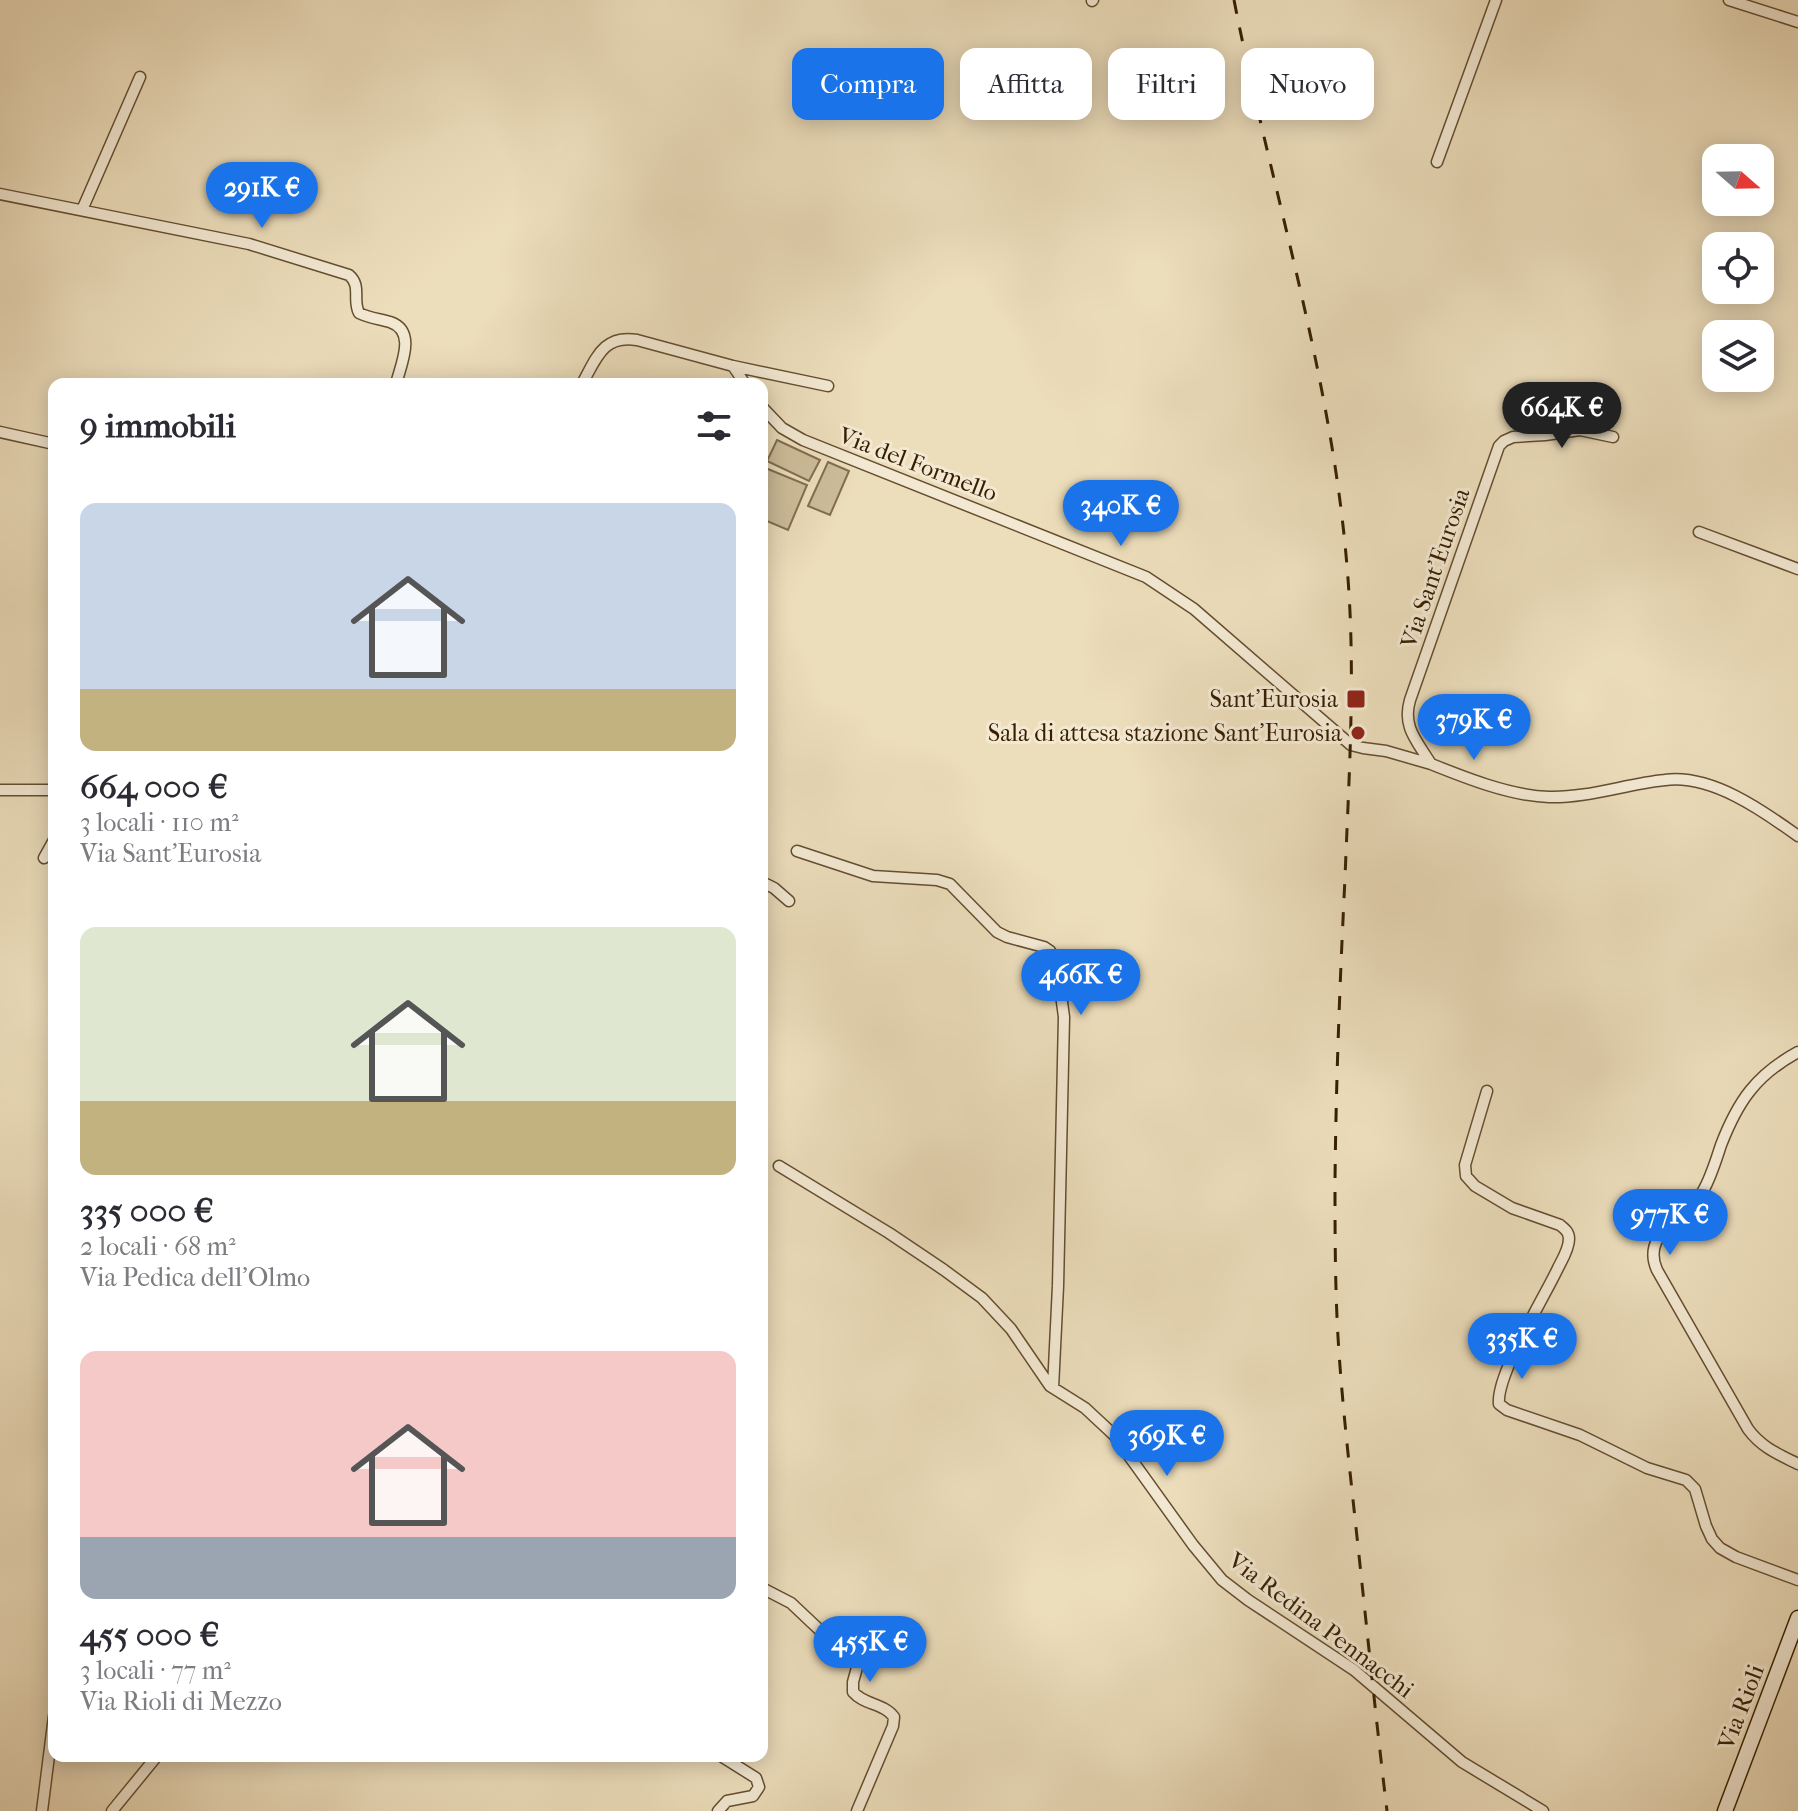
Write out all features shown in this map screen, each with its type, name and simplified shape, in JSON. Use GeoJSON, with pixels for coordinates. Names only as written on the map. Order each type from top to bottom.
{"type":"FeatureCollection","features":[{"type":"Feature","properties":{"kind":"main road","name":"Via Rioli"},"geometry":{"type":"LineString","coordinates":[[1725,1811],[1798,1618]]}},
{"type":"Feature","properties":{"kind":"street"},"geometry":{"type":"LineString","coordinates":[[1437,162],[1496,0]]}},
{"type":"Feature","properties":{"kind":"street"},"geometry":{"type":"LineString","coordinates":[[1729,0],[1798,22]]}},
{"type":"Feature","properties":{"kind":"street"},"geometry":{"type":"LineString","coordinates":[[82,210],[140,77]]}},
{"type":"Feature","properties":{"kind":"street"},"geometry":{"type":"LineString","coordinates":[[0,194],[249,244],[349,275],[354,278],[357,287],[356,307],[359,313],[395,324],[404,334],[406,343],[397,378]]}},
{"type":"Feature","properties":{"kind":"street"},"geometry":{"type":"LineString","coordinates":[[586,378],[604,348],[619,339],[637,340],[733,366],[828,386]]}},
{"type":"Feature","properties":{"kind":"street"},"geometry":{"type":"LineString","coordinates":[[733,366],[741,378]]}},
{"type":"Feature","properties":{"kind":"street","name":"Via del Formello"},"geometry":{"type":"LineString","coordinates":[[768,413],[779,425],[803,440],[1149,579],[1198,612],[1351,745],[1431,764]]}},
{"type":"Feature","properties":{"kind":"street","name":"Via Sant'Eurosia"},"geometry":{"type":"LineString","coordinates":[[1431,764],[1409,726],[1408,708],[1497,448],[1513,437],[1580,430],[1613,437]]}},
{"type":"Feature","properties":{"kind":"street"},"geometry":{"type":"LineString","coordinates":[[0,432],[48,443]]}},
{"type":"Feature","properties":{"kind":"street"},"geometry":{"type":"LineString","coordinates":[[1699,532],[1798,569]]}},
{"type":"Feature","properties":{"kind":"street"},"geometry":{"type":"LineString","coordinates":[[1431,764],[1497,787],[1548,797],[1572,796],[1664,780],[1696,781],[1731,795],[1798,836]]}},
{"type":"Feature","properties":{"kind":"street"},"geometry":{"type":"LineString","coordinates":[[0,790],[48,790]]}},
{"type":"Feature","properties":{"kind":"street"},"geometry":{"type":"LineString","coordinates":[[44,858],[48,851]]}},
{"type":"Feature","properties":{"kind":"street"},"geometry":{"type":"LineString","coordinates":[[797,851],[873,876],[943,881],[1000,934],[1046,948],[1053,955],[1062,993],[1064,1022],[1053,1388]]}},
{"type":"Feature","properties":{"kind":"street"},"geometry":{"type":"LineString","coordinates":[[768,885],[789,901]]}},
{"type":"Feature","properties":{"kind":"street"},"geometry":{"type":"LineString","coordinates":[[1798,1052],[1770,1070],[1748,1092],[1730,1124],[1703,1192],[1666,1228],[1656,1244],[1653,1259],[1748,1429],[1763,1446],[1798,1464]]}},
{"type":"Feature","properties":{"kind":"street"},"geometry":{"type":"LineString","coordinates":[[1487,1091],[1466,1163],[1467,1180],[1507,1206],[1560,1225],[1569,1236],[1557,1270],[1510,1363],[1499,1395],[1501,1406],[1580,1435],[1647,1468],[1689,1481],[1697,1491],[1709,1533],[1720,1548],[1738,1559],[1798,1580]]}},
{"type":"Feature","properties":{"kind":"street","name":"Via Redina Pennacchi"},"geometry":{"type":"LineString","coordinates":[[779,1166],[889,1233],[974,1291],[1011,1329],[1045,1381],[1085,1408],[1110,1430],[1201,1557],[1222,1580],[1354,1670],[1462,1762],[1543,1811]]}},
{"type":"Feature","properties":{"kind":"street"},"geometry":{"type":"LineString","coordinates":[[768,1591],[791,1603],[827,1637],[853,1654],[858,1664],[852,1685],[854,1694],[892,1714],[893,1726],[857,1811]]}},
{"type":"Feature","properties":{"kind":"street"},"geometry":{"type":"LineString","coordinates":[[42,1811],[48,1762]]}},
{"type":"Feature","properties":{"kind":"street"},"geometry":{"type":"LineString","coordinates":[[112,1811],[152,1762]]}},
{"type":"Feature","properties":{"kind":"street"},"geometry":{"type":"LineString","coordinates":[[718,1811],[727,1801],[753,1796],[759,1787],[756,1778],[731,1762]]}},
{"type":"Feature","properties":{"kind":"shaded area"},"geometry":{"type":"Polygon","coordinates":[[[777,440],[820,460],[809,481],[768,459],[777,440]]]}},
{"type":"Feature","properties":{"kind":"shaded area"},"geometry":{"type":"Polygon","coordinates":[[[828,462],[849,471],[830,515],[808,506],[828,462]]]}},
{"type":"Feature","properties":{"kind":"shaded area"},"geometry":{"type":"Polygon","coordinates":[[[768,469],[807,485],[788,530],[768,522],[768,469]]]}},
{"type":"Feature","properties":{"kind":"railway"},"geometry":{"type":"LineString","coordinates":[[1234,0],[1314,352],[1339,494],[1347,566],[1351,722],[1336,1105],[1336,1298],[1346,1437],[1387,1811]]}},
{"type":"Feature","properties":{"kind":"place","name":"Sant'Eurosia"},"geometry":{"type":"Point","coordinates":[1356,699]}},
{"type":"Feature","properties":{"kind":"place","name":"Sala di attesa stazione Sant'Eurosia"},"geometry":{"type":"Point","coordinates":[1358,733]}}]}
